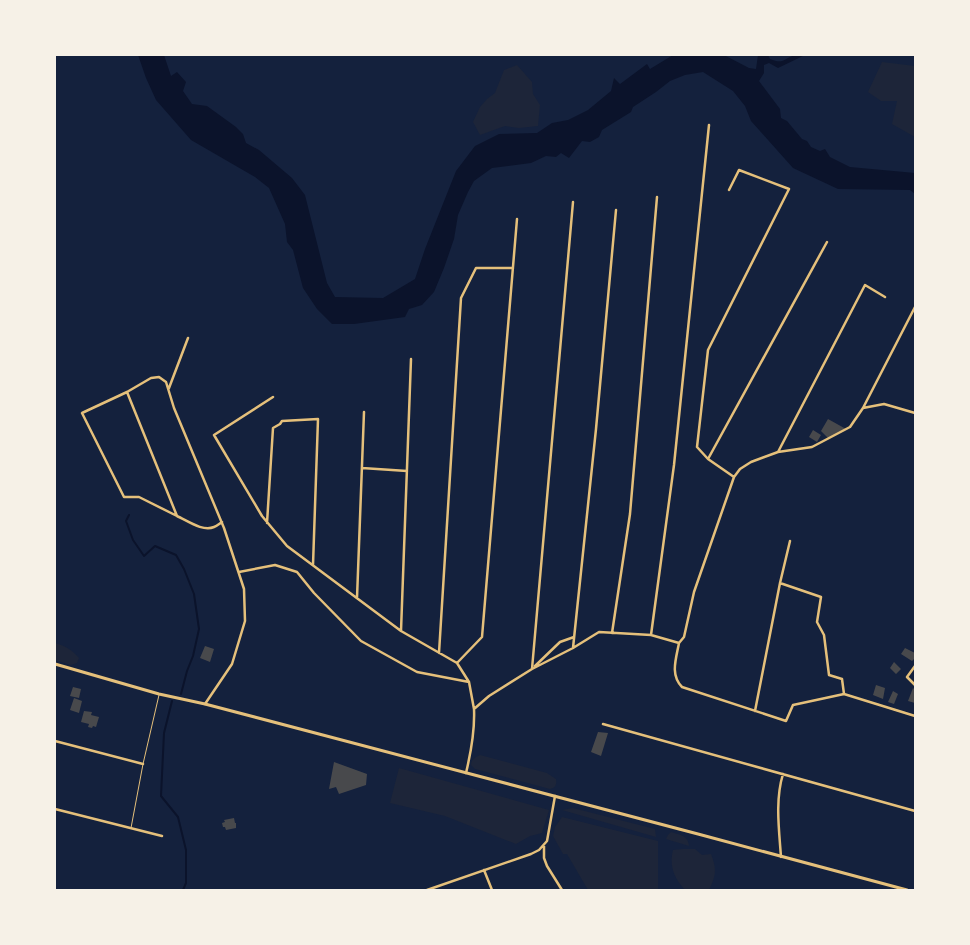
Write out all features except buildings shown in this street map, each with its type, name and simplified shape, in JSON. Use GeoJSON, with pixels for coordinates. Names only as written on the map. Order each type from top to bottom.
{"type":"FeatureCollection","features":[{"type":"Feature","properties":{"kind":"main road"},"geometry":{"type":"LineString","coordinates":[[55,664],[159,694],[205,704],[907,890]]}},
{"type":"Feature","properties":{"kind":"street"},"geometry":{"type":"LineString","coordinates":[[651,635],[674,465],[709,125]]}},
{"type":"Feature","properties":{"kind":"street"},"geometry":{"type":"LineString","coordinates":[[729,190],[739,170],[789,189],[708,350],[697,447],[708,459],[734,478]]}},
{"type":"Feature","properties":{"kind":"street"},"geometry":{"type":"LineString","coordinates":[[612,633],[630,514],[657,198]]}},
{"type":"Feature","properties":{"kind":"street"},"geometry":{"type":"LineString","coordinates":[[532,669],[572,202]]}},
{"type":"Feature","properties":{"kind":"street"},"geometry":{"type":"LineString","coordinates":[[573,648],[616,210]]}},
{"type":"Feature","properties":{"kind":"street"},"geometry":{"type":"LineString","coordinates":[[457,663],[482,637],[517,219]]}},
{"type":"Feature","properties":{"kind":"street"},"geometry":{"type":"LineString","coordinates":[[708,459],[827,242]]}},
{"type":"Feature","properties":{"kind":"street"},"geometry":{"type":"LineString","coordinates":[[439,653],[461,298],[476,268],[513,268]]}},
{"type":"Feature","properties":{"kind":"street"},"geometry":{"type":"LineString","coordinates":[[778,452],[865,285],[885,297]]}},
{"type":"Feature","properties":{"kind":"street"},"geometry":{"type":"LineString","coordinates":[[915,307],[864,408],[850,427],[812,447],[778,452],[751,462],[740,469],[734,478],[694,592],[684,637],[679,643],[674,671],[677,682],[682,687],[786,721],[793,705],[844,694],[915,716]]}},
{"type":"Feature","properties":{"kind":"street"},"geometry":{"type":"LineString","coordinates":[[168,390],[188,338]]}},
{"type":"Feature","properties":{"kind":"street"},"geometry":{"type":"LineString","coordinates":[[401,631],[411,359]]}},
{"type":"Feature","properties":{"kind":"street"},"geometry":{"type":"LineString","coordinates":[[205,704],[232,664],[245,621],[244,589],[222,522],[174,408],[166,382],[159,377],[151,378],[127,392],[82,413],[124,497],[139,497],[204,528],[214,528],[222,522]]}},
{"type":"Feature","properties":{"kind":"street"},"geometry":{"type":"LineString","coordinates":[[127,392],[178,516]]}},
{"type":"Feature","properties":{"kind":"street"},"geometry":{"type":"LineString","coordinates":[[273,397],[214,435],[262,516],[287,546],[401,631],[457,663],[469,682],[474,710],[472,744],[466,773]]}},
{"type":"Feature","properties":{"kind":"street"},"geometry":{"type":"LineString","coordinates":[[864,408],[884,404],[915,413]]}},
{"type":"Feature","properties":{"kind":"street"},"geometry":{"type":"LineString","coordinates":[[357,598],[364,412]]}},
{"type":"Feature","properties":{"kind":"street"},"geometry":{"type":"LineString","coordinates":[[268,523],[273,428],[282,421],[318,419],[312,565]]}},
{"type":"Feature","properties":{"kind":"street"},"geometry":{"type":"LineString","coordinates":[[362,468],[407,471]]}},
{"type":"Feature","properties":{"kind":"street"},"geometry":{"type":"LineString","coordinates":[[755,711],[790,541]]}},
{"type":"Feature","properties":{"kind":"street"},"geometry":{"type":"LineString","coordinates":[[239,572],[275,565],[296,572],[361,641],[417,672],[469,682]]}},
{"type":"Feature","properties":{"kind":"street"},"geometry":{"type":"LineString","coordinates":[[780,583],[821,597],[817,622],[824,635],[829,675],[842,679],[844,694]]}},
{"type":"Feature","properties":{"kind":"street"},"geometry":{"type":"LineString","coordinates":[[474,710],[489,696],[532,669],[599,632],[651,635],[679,643]]}},
{"type":"Feature","properties":{"kind":"street"},"geometry":{"type":"LineString","coordinates":[[532,669],[560,642],[574,636]]}},
{"type":"Feature","properties":{"kind":"street"},"geometry":{"type":"LineString","coordinates":[[914,668],[908,677],[915,685]]}},
{"type":"Feature","properties":{"kind":"street"},"geometry":{"type":"LineString","coordinates":[[604,724],[915,811]]}},
{"type":"Feature","properties":{"kind":"street"},"geometry":{"type":"LineString","coordinates":[[55,741],[143,764]]}},
{"type":"Feature","properties":{"kind":"street"},"geometry":{"type":"LineString","coordinates":[[780,857],[779,786],[783,774]]}},
{"type":"Feature","properties":{"kind":"street"},"geometry":{"type":"LineString","coordinates":[[428,890],[539,850],[548,840],[555,796]]}},
{"type":"Feature","properties":{"kind":"street"},"geometry":{"type":"LineString","coordinates":[[55,809],[162,836]]}},
{"type":"Feature","properties":{"kind":"street"},"geometry":{"type":"LineString","coordinates":[[544,846],[544,858],[547,866],[562,890]]}},
{"type":"Feature","properties":{"kind":"street"},"geometry":{"type":"LineString","coordinates":[[484,870],[492,890]]}},
{"type":"Feature","properties":{"kind":"lane"},"geometry":{"type":"LineString","coordinates":[[130,828],[159,694]]}},
{"type":"Feature","properties":{"kind":"shaded area"},"geometry":{"type":"Polygon","coordinates":[[[138,55],[164,55],[171,76],[177,72],[186,82],[183,91],[192,104],[207,106],[236,127],[243,134],[246,143],[259,150],[292,178],[305,195],[327,283],[335,297],[383,298],[415,279],[456,171],[475,146],[499,134],[537,133],[552,123],[568,120],[588,110],[611,91],[614,78],[620,84],[647,64],[650,69],[673,55],[724,55],[749,68],[756,69],[758,55],[768,55],[770,59],[778,61],[791,56],[805,55],[778,68],[769,63],[764,65],[764,73],[759,81],[780,109],[781,118],[787,121],[811,147],[820,151],[825,149],[830,157],[850,167],[915,173],[915,194],[910,190],[838,189],[793,168],[751,121],[745,106],[733,91],[703,72],[685,75],[670,81],[633,107],[631,112],[602,130],[599,137],[590,142],[582,141],[569,158],[561,153],[556,157],[546,156],[531,163],[492,168],[474,181],[458,215],[454,239],[434,292],[422,305],[409,309],[405,317],[354,324],[332,324],[317,309],[303,288],[293,250],[287,242],[285,224],[269,188],[255,177],[191,140],[156,100],[138,55]]]}},
{"type":"Feature","properties":{"kind":"shaded area"},"geometry":{"type":"Polygon","coordinates":[[[882,62],[915,66],[915,137],[892,124],[897,101],[881,101],[868,92],[882,62]]]}},
{"type":"Feature","properties":{"kind":"shaded area"},"geometry":{"type":"Polygon","coordinates":[[[517,65],[532,82],[533,94],[540,105],[538,126],[519,128],[505,126],[480,135],[473,122],[480,107],[495,93],[504,70],[517,65]]]}},
{"type":"Feature","properties":{"kind":"shaded area"},"geometry":{"type":"Polygon","coordinates":[[[55,643],[66,647],[74,653],[79,658],[77,663],[71,665],[55,660],[55,643]]]}},
{"type":"Feature","properties":{"kind":"shaded area"},"geometry":{"type":"Polygon","coordinates":[[[480,755],[547,773],[556,779],[556,785],[550,789],[475,769],[471,765],[472,761],[480,755]]]}},
{"type":"Feature","properties":{"kind":"shaded area"},"geometry":{"type":"Polygon","coordinates":[[[399,768],[549,810],[542,833],[530,836],[516,844],[445,816],[390,803],[399,768]]]}},
{"type":"Feature","properties":{"kind":"shaded area"},"geometry":{"type":"Polygon","coordinates":[[[573,808],[655,829],[656,837],[562,810],[573,808]]]}},
{"type":"Feature","properties":{"kind":"shaded area"},"geometry":{"type":"Polygon","coordinates":[[[562,817],[658,841],[658,890],[588,890],[567,854],[563,854],[553,836],[555,827],[562,817]]]}},
{"type":"Feature","properties":{"kind":"shaded area"},"geometry":{"type":"Polygon","coordinates":[[[671,832],[685,838],[689,846],[666,839],[671,832]]]}},
{"type":"Feature","properties":{"kind":"shaded area"},"geometry":{"type":"Polygon","coordinates":[[[695,849],[702,855],[711,854],[715,872],[709,890],[685,890],[678,881],[672,867],[672,856],[673,850],[695,849]]]}},
{"type":"Feature","properties":{"kind":"waterway"},"geometry":{"type":"LineString","coordinates":[[129,515],[126,521],[133,540],[144,556],[155,546],[176,555],[194,594],[199,629],[181,694]]}},
{"type":"Feature","properties":{"kind":"waterway"},"geometry":{"type":"LineString","coordinates":[[172,701],[164,733],[161,796],[178,817],[186,850],[186,883],[183,890]]}}]}
